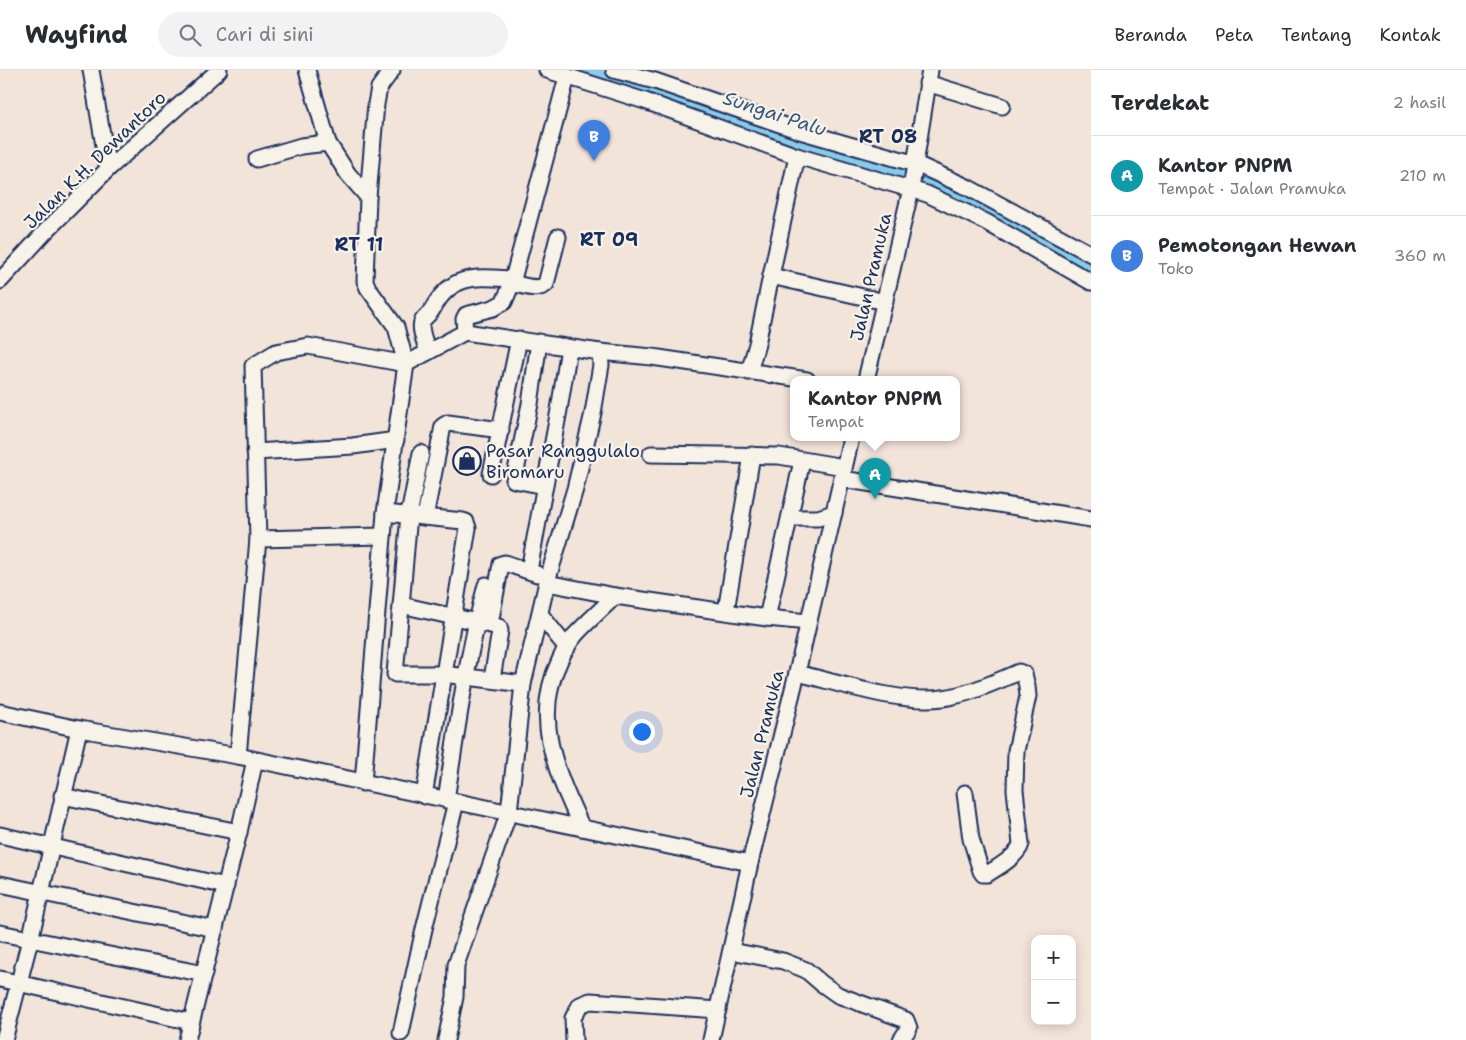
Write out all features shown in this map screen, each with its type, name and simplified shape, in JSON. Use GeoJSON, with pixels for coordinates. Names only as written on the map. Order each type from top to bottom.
{"type":"FeatureCollection","features":[{"type":"Feature","properties":{"kind":"street"},"geometry":{"type":"LineString","coordinates":[[91,70],[108,169]]}},
{"type":"Feature","properties":{"kind":"street","name":"Jalan K.H. Dewantoro"},"geometry":{"type":"LineString","coordinates":[[0,281],[46,231],[108,169],[219,70]]}},
{"type":"Feature","properties":{"kind":"street"},"geometry":{"type":"LineString","coordinates":[[308,70],[328,143],[348,174],[368,197]]}},
{"type":"Feature","properties":{"kind":"street"},"geometry":{"type":"LineString","coordinates":[[363,783],[370,677],[385,513],[406,364],[396,327],[368,288],[366,281],[368,197],[376,104],[379,88],[392,70]]}},
{"type":"Feature","properties":{"kind":"street"},"geometry":{"type":"LineString","coordinates":[[546,70],[645,101],[797,156],[967,187],[1091,254]]}},
{"type":"Feature","properties":{"kind":"street"},"geometry":{"type":"LineString","coordinates":[[614,70],[663,84],[800,131],[914,176],[968,212],[1091,282]]}},
{"type":"Feature","properties":{"kind":"street"},"geometry":{"type":"LineString","coordinates":[[929,76],[1002,106]]}},
{"type":"Feature","properties":{"kind":"street","name":"Jalan Pramuka"},"geometry":{"type":"LineString","coordinates":[[867,376],[914,176],[929,76]]}},
{"type":"Feature","properties":{"kind":"street"},"geometry":{"type":"LineString","coordinates":[[464,332],[464,319],[466,315],[493,308],[504,302],[512,281],[567,77]]}},
{"type":"Feature","properties":{"kind":"street"},"geometry":{"type":"LineString","coordinates":[[257,159],[300,146],[328,143]]}},
{"type":"Feature","properties":{"kind":"street"},"geometry":{"type":"LineString","coordinates":[[749,372],[797,156]]}},
{"type":"Feature","properties":{"kind":"street"},"geometry":{"type":"LineString","coordinates":[[428,352],[422,322],[446,289],[456,282],[479,278],[512,281],[542,288],[546,284],[558,237]]}},
{"type":"Feature","properties":{"kind":"street"},"geometry":{"type":"LineString","coordinates":[[771,276],[885,302]]}},
{"type":"Feature","properties":{"kind":"street"},"geometry":{"type":"LineString","coordinates":[[238,756],[258,539],[253,366],[276,352],[308,346],[406,364],[464,332],[790,378]]}},
{"type":"Feature","properties":{"kind":"street"},"geometry":{"type":"LineString","coordinates":[[491,474],[519,339]]}},
{"type":"Feature","properties":{"kind":"street"},"geometry":{"type":"LineString","coordinates":[[539,342],[530,404],[514,480],[545,486]]}},
{"type":"Feature","properties":{"kind":"street"},"geometry":{"type":"LineString","coordinates":[[529,570],[569,348]]}},
{"type":"Feature","properties":{"kind":"street"},"geometry":{"type":"LineString","coordinates":[[446,1040],[455,997],[456,965],[509,812],[522,684],[547,580],[576,489],[593,413],[601,365],[600,352]]}},
{"type":"Feature","properties":{"kind":"street"},"geometry":{"type":"LineString","coordinates":[[425,517],[444,426],[448,423],[501,430]]}},
{"type":"Feature","properties":{"kind":"street"},"geometry":{"type":"LineString","coordinates":[[255,452],[353,446],[396,440]]}},
{"type":"Feature","properties":{"kind":"street","name":"Jalan Pramuka"},"geometry":{"type":"LineString","coordinates":[[711,1040],[750,862],[797,673],[850,441]]}},
{"type":"Feature","properties":{"kind":"street"},"geometry":{"type":"LineString","coordinates":[[395,674],[410,515],[421,453]]}},
{"type":"Feature","properties":{"kind":"street"},"geometry":{"type":"LineString","coordinates":[[651,454],[779,456],[843,473],[1091,519]]}},
{"type":"Feature","properties":{"kind":"street"},"geometry":{"type":"LineString","coordinates":[[726,611],[752,456]]}},
{"type":"Feature","properties":{"kind":"street"},"geometry":{"type":"LineString","coordinates":[[767,618],[802,461]]}},
{"type":"Feature","properties":{"kind":"street"},"geometry":{"type":"LineString","coordinates":[[385,513],[464,521],[467,524],[468,531],[424,796]]}},
{"type":"Feature","properties":{"kind":"street"},"geometry":{"type":"LineString","coordinates":[[790,518],[818,518],[834,514]]}},
{"type":"Feature","properties":{"kind":"street"},"geometry":{"type":"LineString","coordinates":[[258,539],[383,536]]}},
{"type":"Feature","properties":{"kind":"street"},"geometry":{"type":"LineString","coordinates":[[401,1033],[451,801],[457,726],[465,675],[483,623],[492,586],[502,564],[505,563],[529,570],[547,580],[615,596],[767,618],[808,622]]}},
{"type":"Feature","properties":{"kind":"street"},"geometry":{"type":"LineString","coordinates":[[461,579],[492,586]]}},
{"type":"Feature","properties":{"kind":"street"},"geometry":{"type":"LineString","coordinates":[[582,828],[562,783],[552,754],[547,727],[546,707],[548,691],[553,674],[575,635],[615,596]]}},
{"type":"Feature","properties":{"kind":"street"},"geometry":{"type":"LineString","coordinates":[[401,605],[498,626],[500,629],[492,679]]}},
{"type":"Feature","properties":{"kind":"street"},"geometry":{"type":"LineString","coordinates":[[540,614],[566,648]]}},
{"type":"Feature","properties":{"kind":"street"},"geometry":{"type":"LineString","coordinates":[[797,673],[912,699],[944,698],[993,684],[1019,672],[1024,674],[1028,696],[1016,751],[1015,790],[1021,844],[1020,848],[1012,856],[987,874],[983,874],[981,871],[971,839],[965,793]]}},
{"type":"Feature","properties":{"kind":"street"},"geometry":{"type":"LineString","coordinates":[[370,677],[395,674],[465,675],[522,684]]}},
{"type":"Feature","properties":{"kind":"street"},"geometry":{"type":"LineString","coordinates":[[0,712],[78,729],[238,756],[750,862]]}},
{"type":"Feature","properties":{"kind":"street"},"geometry":{"type":"LineString","coordinates":[[436,723],[457,726]]}},
{"type":"Feature","properties":{"kind":"street"},"geometry":{"type":"LineString","coordinates":[[4,1040],[30,940],[78,729]]}},
{"type":"Feature","properties":{"kind":"street"},"geometry":{"type":"LineString","coordinates":[[187,1040],[216,929],[254,760]]}},
{"type":"Feature","properties":{"kind":"street"},"geometry":{"type":"LineString","coordinates":[[62,796],[239,832]]}},
{"type":"Feature","properties":{"kind":"street"},"geometry":{"type":"LineString","coordinates":[[0,835],[226,886]]}},
{"type":"Feature","properties":{"kind":"street"},"geometry":{"type":"LineString","coordinates":[[0,884],[216,929]]}},
{"type":"Feature","properties":{"kind":"street"},"geometry":{"type":"LineString","coordinates":[[0,933],[204,974]]}},
{"type":"Feature","properties":{"kind":"street"},"geometry":{"type":"LineString","coordinates":[[731,951],[783,961],[806,970],[838,995],[906,1020],[909,1028],[901,1040]]}},
{"type":"Feature","properties":{"kind":"street"},"geometry":{"type":"LineString","coordinates":[[0,979],[191,1022]]}},
{"type":"Feature","properties":{"kind":"street"},"geometry":{"type":"LineString","coordinates":[[574,1040],[573,1018],[580,1005],[590,1002],[718,1010]]}},
{"type":"Feature","properties":{"kind":"waterway","name":"Sungai Palu"},"geometry":{"type":"LineString","coordinates":[[586,70],[673,101],[896,171]]}},
{"type":"Feature","properties":{"kind":"waterway"},"geometry":{"type":"LineString","coordinates":[[896,171],[930,183],[1091,267]]}},
{"type":"Feature","properties":{"kind":"place","name":"Pemotongan Hewan"},"geometry":{"type":"Point","coordinates":[594,161]}},
{"type":"Feature","properties":{"kind":"place","name":"Pasar Ranggulalo Biromaru"},"geometry":{"type":"Point","coordinates":[467,461]}},
{"type":"Feature","properties":{"kind":"place","name":"Kantor PNPM"},"geometry":{"type":"Point","coordinates":[875,499]}},
{"type":"Feature","properties":{"kind":"district","name":"RT 08"},"geometry":{"type":"Point","coordinates":[888,136]}},
{"type":"Feature","properties":{"kind":"district","name":"RT 09"},"geometry":{"type":"Point","coordinates":[609,239]}},
{"type":"Feature","properties":{"kind":"district","name":"RT 11"},"geometry":{"type":"Point","coordinates":[359,244]}}]}
